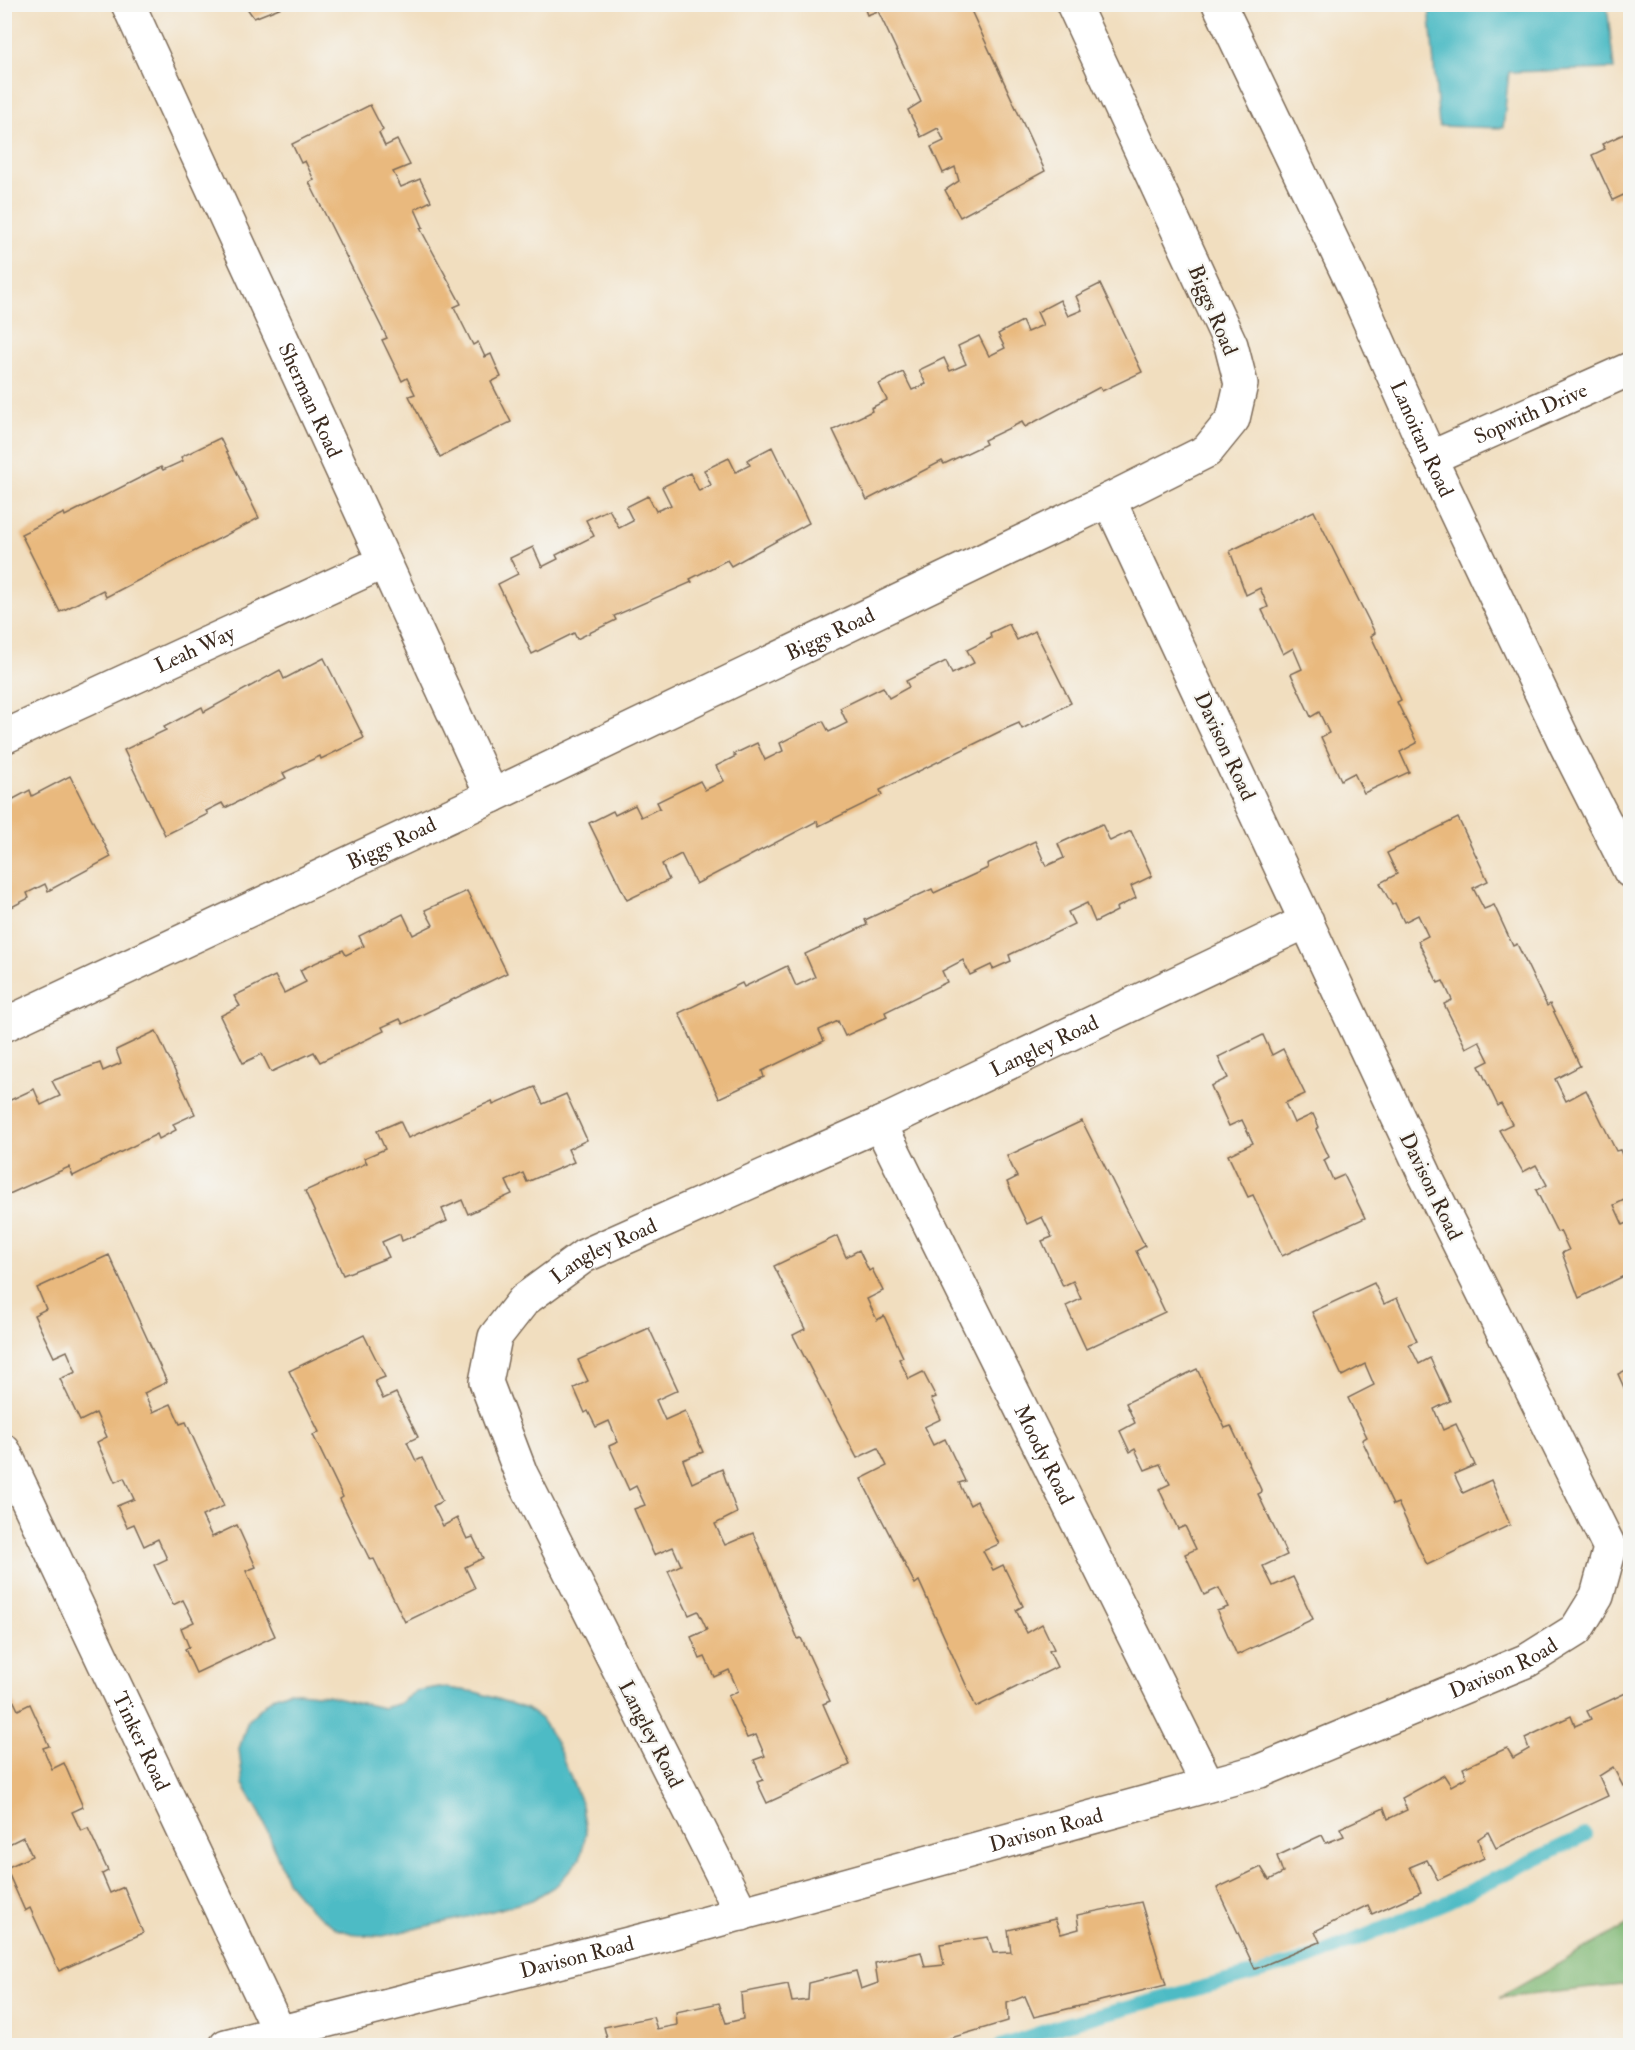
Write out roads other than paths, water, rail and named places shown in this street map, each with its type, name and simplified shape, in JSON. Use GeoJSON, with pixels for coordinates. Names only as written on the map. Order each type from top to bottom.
{"type":"FeatureCollection","features":[{"type":"Feature","properties":{"kind":"street","name":"Sherman Road"},"geometry":{"type":"LineString","coordinates":[[128,4],[492,796]]}},
{"type":"Feature","properties":{"kind":"street","name":"Biggs Road"},"geometry":{"type":"LineString","coordinates":[[4,1025],[492,796],[1207,451],[1233,419],[1241,384],[1231,345],[1073,4]]}},
{"type":"Feature","properties":{"kind":"street","name":"Lanoitan Road"},"geometry":{"type":"LineString","coordinates":[[1219,4],[1357,293],[1430,458],[1566,745],[1630,871]]}},
{"type":"Feature","properties":{"kind":"street","name":"Sopwith Drive"},"geometry":{"type":"LineString","coordinates":[[1430,458],[1630,369]]}},
{"type":"Feature","properties":{"kind":"street","name":"Davison Road"},"geometry":{"type":"LineString","coordinates":[[226,2046],[742,1914],[1260,1771],[1528,1660],[1576,1630],[1597,1596],[1610,1548],[1425,1175],[1109,500]]}},
{"type":"Feature","properties":{"kind":"street","name":"Leah Way"},"geometry":{"type":"LineString","coordinates":[[4,738],[384,562]]}},
{"type":"Feature","properties":{"kind":"street","name":"Langley Road"},"geometry":{"type":"LineString","coordinates":[[742,1914],[521,1474],[486,1382],[495,1337],[524,1300],[584,1256],[880,1124],[1308,921]]}},
{"type":"Feature","properties":{"kind":"street","name":"Moody Road"},"geometry":{"type":"LineString","coordinates":[[880,1124],[1208,1785]]}},
{"type":"Feature","properties":{"kind":"street","name":"Tinker Road"},"geometry":{"type":"LineString","coordinates":[[4,1450],[279,2032]]}},
{"type":"Feature","properties":{"kind":"water"},"geometry":{"type":"Polygon","coordinates":[[[1429,5],[1607,5],[1614,69],[1509,72],[1503,128],[1439,126],[1429,5]]]}},
{"type":"Feature","properties":{"kind":"water"},"geometry":{"type":"Polygon","coordinates":[[[439,1687],[476,1692],[527,1709],[541,1719],[556,1742],[582,1805],[586,1833],[580,1859],[557,1885],[532,1900],[383,1936],[358,1935],[337,1929],[309,1908],[288,1883],[261,1815],[243,1784],[239,1749],[248,1720],[273,1697],[289,1691],[327,1695],[383,1708],[398,1704],[416,1691],[439,1687]]]}},
{"type":"Feature","properties":{"kind":"waterway"},"geometry":{"type":"LineString","coordinates":[[1001,2046],[1063,2025],[1311,1958],[1449,1901],[1585,1835]]}}]}
